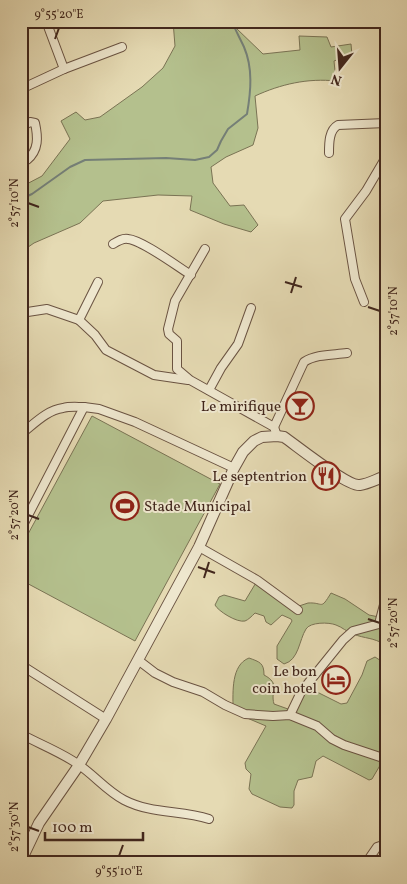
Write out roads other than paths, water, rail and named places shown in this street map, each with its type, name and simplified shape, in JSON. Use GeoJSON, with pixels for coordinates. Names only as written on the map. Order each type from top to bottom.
{"type":"FeatureCollection","features":[{"type":"Feature","properties":{"kind":"street"},"geometry":{"type":"LineString","coordinates":[[46,21],[64,69]]}},
{"type":"Feature","properties":{"kind":"street"},"geometry":{"type":"LineString","coordinates":[[21,89],[64,69],[122,47]]}},
{"type":"Feature","properties":{"kind":"street"},"geometry":{"type":"LineString","coordinates":[[21,115],[22,126],[30,122],[35,123],[38,136],[33,154],[27,160]]}},
{"type":"Feature","properties":{"kind":"street"},"geometry":{"type":"LineString","coordinates":[[329,153],[333,129],[338,124],[386,123]]}},
{"type":"Feature","properties":{"kind":"street"},"geometry":{"type":"LineString","coordinates":[[364,302],[356,280],[344,219],[366,191],[386,158]]}},
{"type":"Feature","properties":{"kind":"street"},"geometry":{"type":"LineString","coordinates":[[114,244],[124,239],[132,239],[191,275]]}},
{"type":"Feature","properties":{"kind":"street"},"geometry":{"type":"LineString","coordinates":[[204,250],[176,301],[168,329],[169,334],[177,341],[177,369],[190,380],[276,431],[354,485],[385,477],[386,493]]}},
{"type":"Feature","properties":{"kind":"street"},"geometry":{"type":"LineString","coordinates":[[79,320],[98,282]]}},
{"type":"Feature","properties":{"kind":"street"},"geometry":{"type":"LineString","coordinates":[[21,313],[47,308],[79,320],[95,334],[106,350],[147,372],[161,377],[190,380]]}},
{"type":"Feature","properties":{"kind":"street"},"geometry":{"type":"LineString","coordinates":[[209,390],[221,368],[238,344],[250,308]]}},
{"type":"Feature","properties":{"kind":"street"},"geometry":{"type":"LineString","coordinates":[[21,860],[39,823],[79,765],[106,719],[199,547],[243,452],[254,441],[276,431],[304,362],[319,356],[347,353]]}},
{"type":"Feature","properties":{"kind":"street"},"geometry":{"type":"LineString","coordinates":[[21,434],[55,410],[84,407],[100,409],[135,422],[234,468]]}},
{"type":"Feature","properties":{"kind":"street"},"geometry":{"type":"LineString","coordinates":[[21,529],[84,407]]}},
{"type":"Feature","properties":{"kind":"street"},"geometry":{"type":"LineString","coordinates":[[199,547],[257,580],[298,610]]}},
{"type":"Feature","properties":{"kind":"street"},"geometry":{"type":"LineString","coordinates":[[290,715],[301,692],[343,640],[353,631],[379,624],[386,597]]}},
{"type":"Feature","properties":{"kind":"street"},"geometry":{"type":"LineString","coordinates":[[138,660],[154,673],[173,682],[203,692],[245,714],[290,715],[317,726],[332,739],[344,745],[386,759]]}},
{"type":"Feature","properties":{"kind":"street"},"geometry":{"type":"LineString","coordinates":[[21,664],[106,719]]}},
{"type":"Feature","properties":{"kind":"street"},"geometry":{"type":"LineString","coordinates":[[21,734],[79,765],[112,793],[125,801],[150,810],[196,815],[210,819]]}},
{"type":"Feature","properties":{"kind":"street"},"geometry":{"type":"LineString","coordinates":[[366,863],[377,847],[386,844]]}},
{"type":"Feature","properties":{"kind":"waterway"},"geometry":{"type":"LineString","coordinates":[[21,199],[32,194],[70,167],[85,160],[166,158],[195,160],[209,157],[217,150],[228,129],[247,114],[250,88],[249,63],[232,21]]}},
{"type":"Feature","properties":{"kind":"place","name":"Le mirifique"},"geometry":{"type":"Point","coordinates":[300,406]}},
{"type":"Feature","properties":{"kind":"place","name":"Le septentrion"},"geometry":{"type":"Point","coordinates":[326,476]}},
{"type":"Feature","properties":{"kind":"place","name":"Stade Municipal"},"geometry":{"type":"Point","coordinates":[125,506]}},
{"type":"Feature","properties":{"kind":"place","name":"Le bon coin hotel"},"geometry":{"type":"Point","coordinates":[336,680]}}]}
